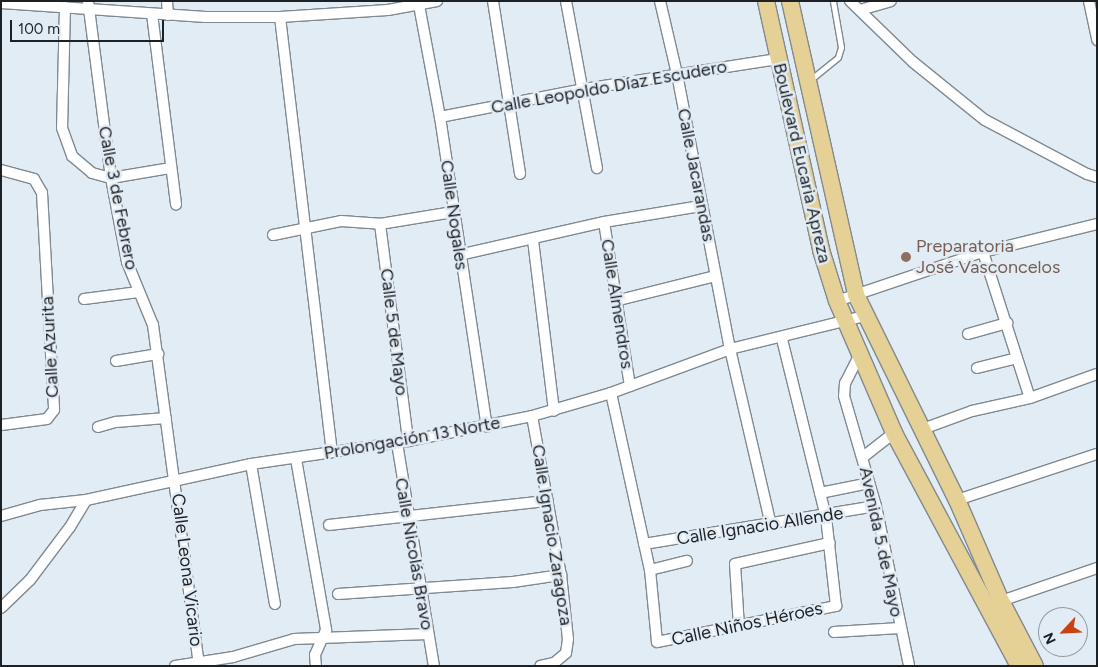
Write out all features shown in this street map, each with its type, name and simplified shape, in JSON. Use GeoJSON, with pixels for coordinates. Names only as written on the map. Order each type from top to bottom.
{"type":"FeatureCollection","features":[{"type":"Feature","properties":{"kind":"main road","name":"Boulevard Eucaria Apreza"},"geometry":{"type":"LineString","coordinates":[[766,1],[821,250],[837,301],[859,356],[894,433],[995,604]]}},
{"type":"Feature","properties":{"kind":"main road","name":"Boulevard Eucaria Apreza"},"geometry":{"type":"LineString","coordinates":[[790,1],[856,295],[864,316],[920,430],[957,500],[995,604]]}},
{"type":"Feature","properties":{"kind":"main road"},"geometry":{"type":"LineString","coordinates":[[995,604],[1020,666]]}},
{"type":"Feature","properties":{"kind":"main road"},"geometry":{"type":"LineString","coordinates":[[995,604],[1035,666]]}},
{"type":"Feature","properties":{"kind":"street"},"geometry":{"type":"LineString","coordinates":[[167,1],[168,15]]}},
{"type":"Feature","properties":{"kind":"street"},"geometry":{"type":"LineString","coordinates":[[1,3],[65,7],[88,5],[168,15],[280,17],[387,6],[419,5],[436,1]]}},
{"type":"Feature","properties":{"kind":"street"},"geometry":{"type":"LineString","coordinates":[[493,1],[520,174]]}},
{"type":"Feature","properties":{"kind":"street"},"geometry":{"type":"LineString","coordinates":[[566,1],[597,168]]}},
{"type":"Feature","properties":{"kind":"street","name":"Calle Jacarandas"},"geometry":{"type":"LineString","coordinates":[[660,1],[677,74],[730,349],[771,525]]}},
{"type":"Feature","properties":{"kind":"street"},"geometry":{"type":"LineString","coordinates":[[850,1],[913,62],[985,120],[1097,177]]}},
{"type":"Feature","properties":{"kind":"street"},"geometry":{"type":"LineString","coordinates":[[860,10],[891,1]]}},
{"type":"Feature","properties":{"kind":"street"},"geometry":{"type":"LineString","coordinates":[[1089,1],[1097,40]]}},
{"type":"Feature","properties":{"kind":"street","name":"Calle 3 de Febrero"},"geometry":{"type":"LineString","coordinates":[[88,5],[111,178],[127,262],[153,325],[175,480]]}},
{"type":"Feature","properties":{"kind":"street","name":"Calle Nogales"},"geometry":{"type":"LineString","coordinates":[[419,5],[440,118],[459,256],[487,426]]}},
{"type":"Feature","properties":{"kind":"street"},"geometry":{"type":"LineString","coordinates":[[65,7],[62,128],[65,142],[72,156],[92,173],[111,178],[171,168]]}},
{"type":"Feature","properties":{"kind":"street"},"geometry":{"type":"LineString","coordinates":[[152,14],[176,204]]}},
{"type":"Feature","properties":{"kind":"street"},"geometry":{"type":"LineString","coordinates":[[280,17],[303,192],[303,229],[332,452]]}},
{"type":"Feature","properties":{"kind":"street","name":"Calle Leopoldo Díaz Escudero"},"geometry":{"type":"LineString","coordinates":[[440,118],[584,90],[778,59]]}},
{"type":"Feature","properties":{"kind":"street","name":"Calle Azurita"},"geometry":{"type":"LineString","coordinates":[[1,170],[34,179],[40,185],[54,410],[52,416],[1,425]]}},
{"type":"Feature","properties":{"kind":"street"},"geometry":{"type":"LineString","coordinates":[[459,256],[604,222],[701,206]]}},
{"type":"Feature","properties":{"kind":"street"},"geometry":{"type":"LineString","coordinates":[[273,235],[341,221],[380,224],[453,212]]}},
{"type":"Feature","properties":{"kind":"street","name":"Calle Almendros"},"geometry":{"type":"LineString","coordinates":[[604,222],[615,301],[630,386]]}},
{"type":"Feature","properties":{"kind":"street","name":"Calle 5 de Mayo"},"geometry":{"type":"LineString","coordinates":[[380,224],[408,441]]}},
{"type":"Feature","properties":{"kind":"street"},"geometry":{"type":"LineString","coordinates":[[837,301],[983,252],[1097,224]]}},
{"type":"Feature","properties":{"kind":"street"},"geometry":{"type":"LineString","coordinates":[[533,240],[554,411]]}},
{"type":"Feature","properties":{"kind":"street"},"geometry":{"type":"LineString","coordinates":[[983,252],[1030,398]]}},
{"type":"Feature","properties":{"kind":"street"},"geometry":{"type":"LineString","coordinates":[[615,301],[715,276]]}},
{"type":"Feature","properties":{"kind":"street"},"geometry":{"type":"LineString","coordinates":[[84,299],[140,292]]}},
{"type":"Feature","properties":{"kind":"street","name":"Prolongación 13 Norte"},"geometry":{"type":"LineString","coordinates":[[1,516],[40,505],[86,500],[251,464],[397,443],[554,411],[611,393],[730,349],[782,339],[847,323],[864,316]]}},
{"type":"Feature","properties":{"kind":"street"},"geometry":{"type":"LineString","coordinates":[[968,334],[1007,323]]}},
{"type":"Feature","properties":{"kind":"street","name":"Calle Niños Héroes"},"geometry":{"type":"LineString","coordinates":[[650,570],[657,642],[836,606],[826,517],[782,339]]}},
{"type":"Feature","properties":{"kind":"street"},"geometry":{"type":"LineString","coordinates":[[116,361],[158,354]]}},
{"type":"Feature","properties":{"kind":"street"},"geometry":{"type":"LineString","coordinates":[[859,356],[845,383],[844,396],[863,457]]}},
{"type":"Feature","properties":{"kind":"street"},"geometry":{"type":"LineString","coordinates":[[977,368],[1017,358]]}},
{"type":"Feature","properties":{"kind":"street"},"geometry":{"type":"LineString","coordinates":[[920,430],[972,411],[1030,398],[1097,374]]}},
{"type":"Feature","properties":{"kind":"street"},"geometry":{"type":"LineString","coordinates":[[611,393],[650,570],[687,561]]}},
{"type":"Feature","properties":{"kind":"street","name":"Calle Ignacio Zaragoza"},"geometry":{"type":"LineString","coordinates":[[532,416],[561,575],[568,639],[566,653],[554,663],[540,666]]}},
{"type":"Feature","properties":{"kind":"street"},"geometry":{"type":"LineString","coordinates":[[98,427],[166,418]]}},
{"type":"Feature","properties":{"kind":"street","name":"Avenida 5 de Mayo"},"geometry":{"type":"LineString","coordinates":[[894,433],[863,457],[876,506],[909,666]]}},
{"type":"Feature","properties":{"kind":"street","name":"Calle Nicolás Bravo"},"geometry":{"type":"LineString","coordinates":[[397,443],[407,518],[434,666]]}},
{"type":"Feature","properties":{"kind":"street"},"geometry":{"type":"LineString","coordinates":[[957,500],[1097,454]]}},
{"type":"Feature","properties":{"kind":"street"},"geometry":{"type":"LineString","coordinates":[[296,458],[326,630],[315,655],[316,666]]}},
{"type":"Feature","properties":{"kind":"street"},"geometry":{"type":"LineString","coordinates":[[251,464],[275,604]]}},
{"type":"Feature","properties":{"kind":"street","name":"Calle Leona Vicario"},"geometry":{"type":"LineString","coordinates":[[175,480],[198,660]]}},
{"type":"Feature","properties":{"kind":"street"},"geometry":{"type":"LineString","coordinates":[[820,493],[869,483]]}},
{"type":"Feature","properties":{"kind":"street"},"geometry":{"type":"LineString","coordinates":[[1,608],[30,580],[70,527],[86,500]]}},
{"type":"Feature","properties":{"kind":"street"},"geometry":{"type":"LineString","coordinates":[[329,526],[548,501]]}},
{"type":"Feature","properties":{"kind":"street","name":"Calle Ignacio Allende"},"geometry":{"type":"LineString","coordinates":[[644,544],[826,517],[876,506]]}},
{"type":"Feature","properties":{"kind":"street"},"geometry":{"type":"LineString","coordinates":[[739,626],[735,564],[830,542]]}},
{"type":"Feature","properties":{"kind":"street"},"geometry":{"type":"LineString","coordinates":[[995,604],[1097,568]]}},
{"type":"Feature","properties":{"kind":"street"},"geometry":{"type":"LineString","coordinates":[[338,594],[514,582],[561,575]]}},
{"type":"Feature","properties":{"kind":"street"},"geometry":{"type":"LineString","coordinates":[[834,632],[900,628]]}},
{"type":"Feature","properties":{"kind":"street"},"geometry":{"type":"LineString","coordinates":[[175,666],[198,660],[234,661],[294,639],[428,634]]}},
{"type":"Feature","properties":{"kind":"lane"},"geometry":{"type":"LineString","coordinates":[[808,81],[838,57],[841,47],[833,1]]}},
{"type":"Feature","properties":{"kind":"place","name":"Preparatoria José Vasconcelos"},"geometry":{"type":"Point","coordinates":[906,257]}}]}
